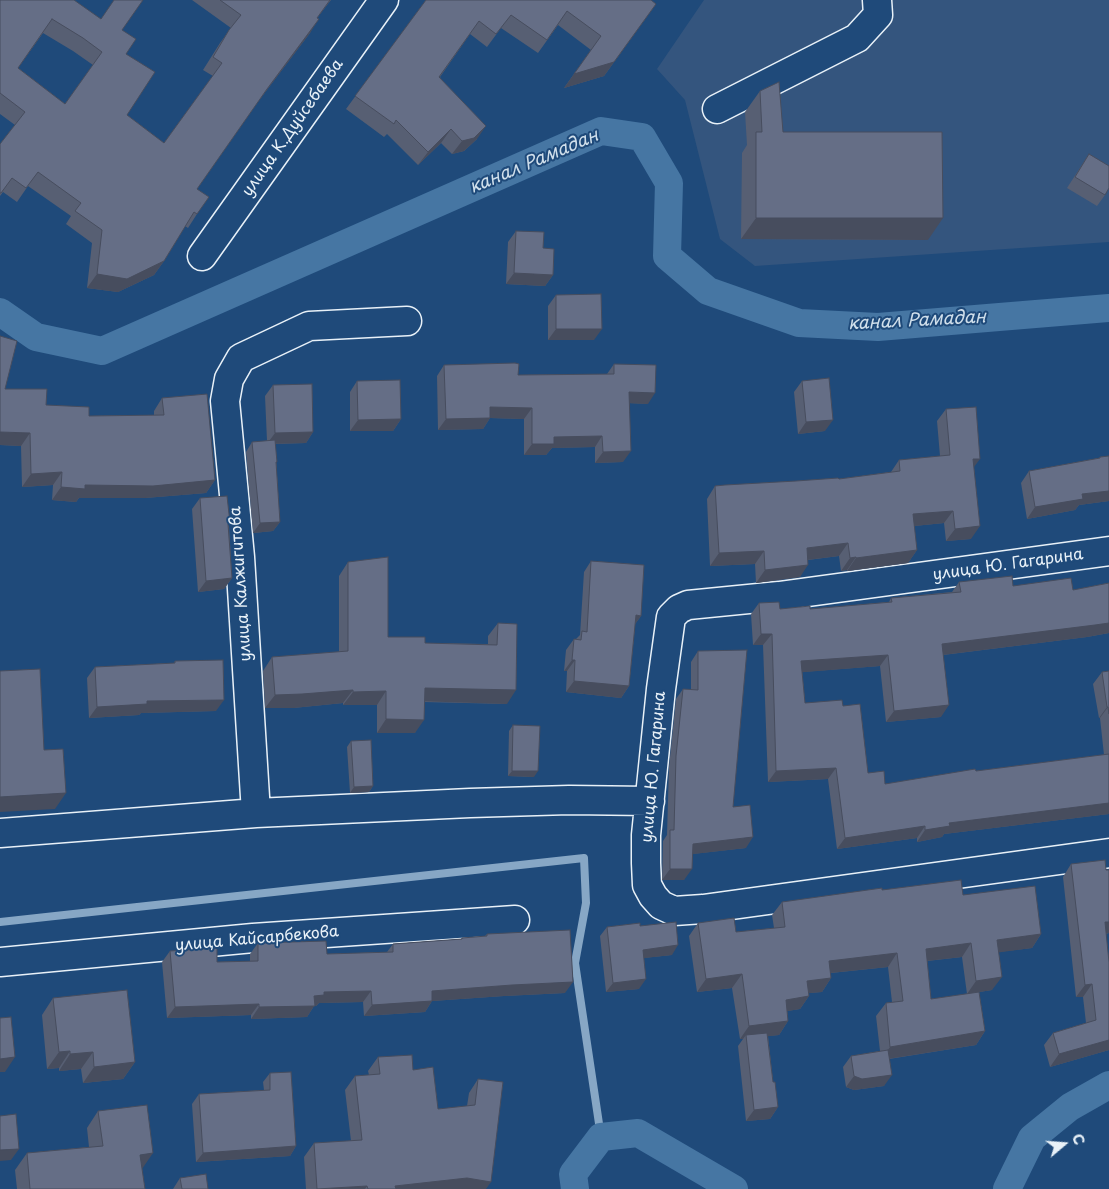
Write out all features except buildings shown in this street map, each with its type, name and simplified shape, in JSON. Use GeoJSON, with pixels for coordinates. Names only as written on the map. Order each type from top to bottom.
{"type":"FeatureCollection","features":[{"type":"Feature","properties":{"kind":"street","name":"улица К.Дуйсебаева"},"geometry":{"type":"LineString","coordinates":[[202,256],[384,0]]}},
{"type":"Feature","properties":{"kind":"street"},"geometry":{"type":"LineString","coordinates":[[717,109],[857,38],[878,15],[877,0]]}},
{"type":"Feature","properties":{"kind":"street","name":"улица Калжигитова"},"geometry":{"type":"LineString","coordinates":[[256,813],[240,557],[225,401],[229,379],[241,358],[309,326],[407,321]]}},
{"type":"Feature","properties":{"kind":"street","name":"улица Ю. Гагарина"},"geometry":{"type":"LineString","coordinates":[[1109,551],[779,596],[688,605],[679,609],[671,617],[661,689],[646,835],[646,863],[648,885],[652,896],[661,905],[674,911],[703,909],[1109,852]]}},
{"type":"Feature","properties":{"kind":"street"},"geometry":{"type":"LineString","coordinates":[[0,833],[256,813],[470,803],[569,800],[650,801]]}},
{"type":"Feature","properties":{"kind":"street","name":"улица Кайсарбекова"},"geometry":{"type":"LineString","coordinates":[[0,962],[254,938],[515,920]]}},
{"type":"Feature","properties":{"kind":"shaded area"},"geometry":{"type":"Polygon","coordinates":[[[704,0],[1109,0],[1109,242],[755,266],[720,239],[685,100],[657,69],[704,0]]]}},
{"type":"Feature","properties":{"kind":"waterway","name":"канал Рамадан"},"geometry":{"type":"LineString","coordinates":[[0,312],[36,337],[102,351],[601,131],[642,137],[669,183],[667,256],[708,291],[799,323],[878,327],[1109,308]]}},
{"type":"Feature","properties":{"kind":"waterway"},"geometry":{"type":"LineString","coordinates":[[0,922],[584,858],[586,903],[575,963],[601,1137]]}},
{"type":"Feature","properties":{"kind":"waterway","name":"канал Рамадан"},"geometry":{"type":"LineString","coordinates":[[1007,1189],[1032,1138],[1070,1107],[1109,1085]]}},
{"type":"Feature","properties":{"kind":"waterway","name":"канал Рамадан"},"geometry":{"type":"LineString","coordinates":[[575,1189],[573,1174],[601,1137],[638,1133],[734,1189]]}}]}
